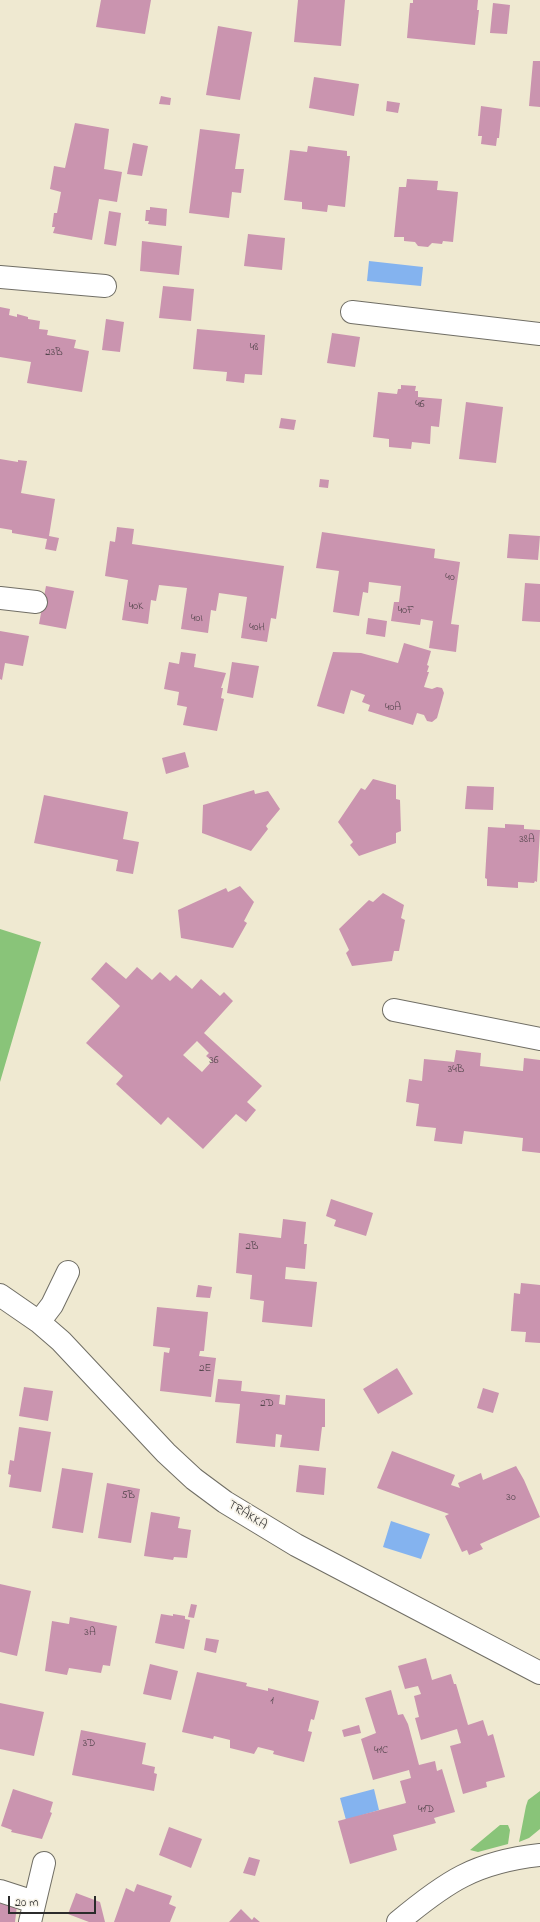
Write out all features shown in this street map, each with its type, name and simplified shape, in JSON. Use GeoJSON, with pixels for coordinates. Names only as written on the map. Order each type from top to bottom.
{"type":"FeatureCollection","features":[{"type":"Feature","properties":{"kind":"street"},"geometry":{"type":"LineString","coordinates":[[0,277],[105,286]]}},
{"type":"Feature","properties":{"kind":"street"},"geometry":{"type":"LineString","coordinates":[[352,312],[540,334]]}},
{"type":"Feature","properties":{"kind":"street"},"geometry":{"type":"LineString","coordinates":[[0,598],[36,602]]}},
{"type":"Feature","properties":{"kind":"street"},"geometry":{"type":"LineString","coordinates":[[394,1010],[540,1039]]}},
{"type":"Feature","properties":{"kind":"street"},"geometry":{"type":"LineString","coordinates":[[39,1322],[52,1305],[68,1272]]}},
{"type":"Feature","properties":{"kind":"street","name":"TRÅKKA"},"geometry":{"type":"LineString","coordinates":[[0,1295],[39,1322],[61,1341],[90,1370],[166,1453],[194,1479],[225,1502],[296,1545],[540,1673]]}},
{"type":"Feature","properties":{"kind":"street"},"geometry":{"type":"LineString","coordinates":[[398,1922],[429,1896],[463,1874],[481,1867],[540,1855]]}},
{"type":"Feature","properties":{"kind":"street"},"geometry":{"type":"LineString","coordinates":[[0,1891],[32,1912],[44,1863]]}},
{"type":"Feature","properties":{"kind":"green space"},"geometry":{"type":"Polygon","coordinates":[[[0,929],[41,942],[0,1082],[0,929]]]}},
{"type":"Feature","properties":{"kind":"green space"},"geometry":{"type":"Polygon","coordinates":[[[540,1791],[540,1829],[529,1838],[519,1842],[528,1800],[540,1791]]]}},
{"type":"Feature","properties":{"kind":"green space"},"geometry":{"type":"Polygon","coordinates":[[[500,1825],[508,1825],[510,1830],[508,1844],[478,1852],[470,1850],[500,1825]]]}},
{"type":"Feature","properties":{"kind":"water"},"geometry":{"type":"Polygon","coordinates":[[[369,261],[423,267],[421,286],[367,281],[369,261]]]}},
{"type":"Feature","properties":{"kind":"water"},"geometry":{"type":"Polygon","coordinates":[[[391,1521],[430,1534],[421,1559],[383,1547],[391,1521]]]}},
{"type":"Feature","properties":{"kind":"water"},"geometry":{"type":"Polygon","coordinates":[[[374,1789],[379,1810],[346,1820],[340,1798],[374,1789]]]}},
{"type":"Feature","properties":{"kind":"building"},"geometry":{"type":"Polygon","coordinates":[[[101,0],[151,0],[145,34],[96,27],[101,0]]]}},
{"type":"Feature","properties":{"kind":"building"},"geometry":{"type":"Polygon","coordinates":[[[298,0],[345,0],[341,46],[294,42],[298,0]]]}},
{"type":"Feature","properties":{"kind":"building"},"geometry":{"type":"Polygon","coordinates":[[[413,0],[478,0],[477,10],[479,10],[475,45],[407,38],[410,3],[413,3],[413,0]]]}},
{"type":"Feature","properties":{"kind":"building"},"geometry":{"type":"Polygon","coordinates":[[[493,3],[510,5],[507,34],[490,33],[493,3]]]}},
{"type":"Feature","properties":{"kind":"building"},"geometry":{"type":"Polygon","coordinates":[[[218,26],[252,32],[240,100],[206,95],[218,26]]]}},
{"type":"Feature","properties":{"kind":"building"},"geometry":{"type":"Polygon","coordinates":[[[533,61],[540,61],[540,107],[529,106],[533,61]]]}},
{"type":"Feature","properties":{"kind":"building"},"geometry":{"type":"Polygon","coordinates":[[[314,77],[359,84],[354,116],[309,108],[314,77]]]}},
{"type":"Feature","properties":{"kind":"building"},"geometry":{"type":"Polygon","coordinates":[[[161,96],[171,98],[170,105],[159,104],[161,96]]]}},
{"type":"Feature","properties":{"kind":"building"},"geometry":{"type":"Polygon","coordinates":[[[387,101],[400,103],[398,113],[386,111],[387,101]]]}},
{"type":"Feature","properties":{"kind":"building"},"geometry":{"type":"Polygon","coordinates":[[[481,106],[502,109],[499,138],[497,138],[496,146],[481,144],[482,136],[478,136],[481,106]]]}},
{"type":"Feature","properties":{"kind":"building"},"geometry":{"type":"Polygon","coordinates":[[[75,123],[109,129],[104,169],[122,172],[117,202],[99,199],[92,240],[53,233],[55,227],[52,227],[54,213],[57,213],[61,192],[50,189],[54,166],[65,168],[75,123]]]}},
{"type":"Feature","properties":{"kind":"building"},"geometry":{"type":"Polygon","coordinates":[[[200,129],[240,134],[235,169],[244,169],[241,193],[232,192],[229,218],[189,213],[200,129]]]}},
{"type":"Feature","properties":{"kind":"building"},"geometry":{"type":"Polygon","coordinates":[[[133,143],[148,146],[142,176],[127,174],[133,143]]]}},
{"type":"Feature","properties":{"kind":"building"},"geometry":{"type":"Polygon","coordinates":[[[308,146],[347,151],[347,156],[350,156],[345,207],[328,205],[327,212],[302,209],[302,202],[284,200],[290,150],[307,152],[308,146]]]}},
{"type":"Feature","properties":{"kind":"building"},"geometry":{"type":"Polygon","coordinates":[[[407,179],[438,181],[437,190],[458,192],[453,242],[443,241],[442,244],[432,243],[428,247],[418,246],[415,242],[404,241],[404,237],[394,237],[399,187],[406,187],[407,179]]]}},
{"type":"Feature","properties":{"kind":"building"},"geometry":{"type":"Polygon","coordinates":[[[150,207],[167,209],[166,226],[148,224],[149,221],[145,221],[146,210],[150,210],[150,207]]]}},
{"type":"Feature","properties":{"kind":"building"},"geometry":{"type":"Polygon","coordinates":[[[109,211],[121,213],[116,246],[104,244],[109,211]]]}},
{"type":"Feature","properties":{"kind":"building"},"geometry":{"type":"Polygon","coordinates":[[[248,234],[285,238],[282,270],[244,266],[248,234]]]}},
{"type":"Feature","properties":{"kind":"building"},"geometry":{"type":"Polygon","coordinates":[[[142,241],[182,246],[179,275],[140,271],[142,241]]]}},
{"type":"Feature","properties":{"kind":"building"},"geometry":{"type":"Polygon","coordinates":[[[163,286],[194,289],[191,321],[159,318],[163,286]]]}},
{"type":"Feature","properties":{"kind":"building"},"geometry":{"type":"Polygon","coordinates":[[[0,307],[10,309],[9,315],[17,317],[17,314],[28,317],[28,319],[40,321],[39,329],[48,330],[47,335],[76,340],[74,348],[89,351],[82,392],[27,383],[31,362],[0,357],[0,307]]]}},
{"type":"Feature","properties":{"kind":"building"},"geometry":{"type":"Polygon","coordinates":[[[106,319],[124,322],[120,352],[102,350],[106,319]]]}},
{"type":"Feature","properties":{"kind":"building"},"geometry":{"type":"Polygon","coordinates":[[[197,329],[265,335],[262,375],[245,374],[244,383],[226,381],[227,372],[193,369],[197,329]]]}},
{"type":"Feature","properties":{"kind":"building"},"geometry":{"type":"Polygon","coordinates":[[[332,333],[360,337],[355,367],[327,363],[332,333]]]}},
{"type":"Feature","properties":{"kind":"building"},"geometry":{"type":"Polygon","coordinates":[[[401,385],[416,386],[415,391],[418,391],[418,397],[442,399],[439,427],[431,426],[430,444],[412,442],[411,449],[389,447],[389,439],[373,437],[378,392],[397,394],[398,389],[401,389],[401,385]]]}},
{"type":"Feature","properties":{"kind":"building"},"geometry":{"type":"Polygon","coordinates":[[[466,402],[503,407],[496,463],[459,459],[466,402]]]}},
{"type":"Feature","properties":{"kind":"building"},"geometry":{"type":"Polygon","coordinates":[[[281,418],[296,420],[294,430],[279,428],[281,418]]]}},
{"type":"Feature","properties":{"kind":"building"},"geometry":{"type":"Polygon","coordinates":[[[0,459],[18,462],[18,460],[27,461],[21,493],[55,499],[49,536],[59,538],[56,551],[45,549],[47,539],[12,533],[12,530],[0,528],[0,459]]]}},
{"type":"Feature","properties":{"kind":"building"},"geometry":{"type":"Polygon","coordinates":[[[320,479],[329,480],[328,488],[319,487],[320,479]]]}},
{"type":"Feature","properties":{"kind":"building"},"geometry":{"type":"Polygon","coordinates":[[[117,527],[134,529],[132,544],[284,566],[276,619],[271,618],[267,642],[241,638],[247,597],[219,593],[216,611],[211,610],[208,633],[181,629],[187,588],[159,585],[156,601],[151,600],[148,624],[122,620],[128,580],[105,576],[110,541],[115,542],[117,527]]]}},
{"type":"Feature","properties":{"kind":"building"},"geometry":{"type":"Polygon","coordinates":[[[322,532],[435,549],[434,558],[460,562],[451,624],[459,625],[456,652],[429,648],[433,621],[421,619],[420,625],[391,621],[394,602],[399,602],[401,586],[369,582],[368,593],[363,592],[359,616],[333,612],[339,571],[316,568],[322,532]]]}},
{"type":"Feature","properties":{"kind":"building"},"geometry":{"type":"Polygon","coordinates":[[[509,534],[540,536],[538,560],[507,558],[509,534]]]}},
{"type":"Feature","properties":{"kind":"building"},"geometry":{"type":"Polygon","coordinates":[[[525,583],[540,584],[540,622],[522,621],[525,583]]]}},
{"type":"Feature","properties":{"kind":"building"},"geometry":{"type":"Polygon","coordinates":[[[46,586],[74,591],[66,629],[39,624],[46,586]]]}},
{"type":"Feature","properties":{"kind":"building"},"geometry":{"type":"Polygon","coordinates":[[[368,618],[387,621],[385,637],[366,634],[368,618]]]}},
{"type":"Feature","properties":{"kind":"building"},"geometry":{"type":"Polygon","coordinates":[[[0,631],[29,636],[23,666],[5,663],[2,680],[0,679],[0,631]]]}},
{"type":"Feature","properties":{"kind":"building"},"geometry":{"type":"Polygon","coordinates":[[[404,643],[431,651],[427,665],[429,666],[427,672],[429,672],[424,687],[432,689],[437,687],[442,688],[444,693],[437,718],[432,722],[427,721],[424,715],[417,713],[413,725],[368,711],[370,705],[362,702],[365,695],[351,690],[344,714],[317,706],[333,652],[361,653],[398,663],[404,643]]]}},
{"type":"Feature","properties":{"kind":"building"},"geometry":{"type":"Polygon","coordinates":[[[181,652],[196,654],[194,667],[226,673],[221,688],[223,688],[221,698],[224,699],[217,731],[183,725],[187,707],[177,705],[179,692],[164,689],[169,662],[179,664],[181,652]]]}},
{"type":"Feature","properties":{"kind":"building"},"geometry":{"type":"Polygon","coordinates":[[[232,662],[259,666],[253,698],[227,693],[232,662]]]}},
{"type":"Feature","properties":{"kind":"building"},"geometry":{"type":"Polygon","coordinates":[[[185,752],[189,767],[166,774],[162,758],[185,752]]]}},
{"type":"Feature","properties":{"kind":"building"},"geometry":{"type":"Polygon","coordinates":[[[373,779],[396,785],[396,799],[400,800],[401,831],[396,833],[396,843],[359,856],[350,845],[353,842],[338,822],[361,788],[365,790],[373,779]]]}},
{"type":"Feature","properties":{"kind":"building"},"geometry":{"type":"Polygon","coordinates":[[[467,786],[494,787],[493,810],[465,809],[467,786]]]}},
{"type":"Feature","properties":{"kind":"building"},"geometry":{"type":"Polygon","coordinates":[[[254,790],[255,794],[268,791],[280,809],[266,826],[268,829],[251,851],[202,833],[203,805],[254,790]]]}},
{"type":"Feature","properties":{"kind":"building"},"geometry":{"type":"Polygon","coordinates":[[[44,795],[128,812],[123,839],[139,842],[133,874],[116,871],[118,860],[34,843],[44,795]]]}},
{"type":"Feature","properties":{"kind":"building"},"geometry":{"type":"Polygon","coordinates":[[[505,824],[524,825],[524,829],[540,830],[537,882],[518,882],[518,888],[487,886],[487,879],[485,878],[488,827],[505,828],[505,824]]]}},
{"type":"Feature","properties":{"kind":"building"},"geometry":{"type":"Polygon","coordinates":[[[240,886],[254,902],[244,921],[247,923],[233,948],[181,938],[178,910],[226,888],[228,892],[240,886]]]}},
{"type":"Feature","properties":{"kind":"building"},"geometry":{"type":"Polygon","coordinates":[[[383,893],[404,905],[401,918],[405,920],[399,951],[394,951],[392,961],[352,966],[346,953],[349,950],[339,929],[369,900],[373,902],[383,893]]]}},
{"type":"Feature","properties":{"kind":"building"},"geometry":{"type":"Polygon","coordinates":[[[106,962],[126,979],[137,967],[152,980],[160,972],[170,981],[176,975],[192,989],[201,979],[220,996],[224,992],[233,1001],[204,1033],[262,1086],[247,1102],[256,1110],[246,1122],[236,1114],[203,1149],[168,1117],[161,1125],[116,1084],[123,1076],[86,1043],[120,1006],[91,979],[106,962]],[[197,1041],[183,1055],[202,1072],[212,1061],[206,1056],[209,1053],[197,1041]]]}},
{"type":"Feature","properties":{"kind":"building"},"geometry":{"type":"Polygon","coordinates":[[[456,1050],[481,1053],[480,1066],[523,1071],[524,1058],[540,1060],[540,1153],[522,1151],[523,1138],[464,1131],[462,1144],[434,1141],[436,1128],[416,1126],[419,1104],[406,1102],[409,1079],[422,1081],[424,1059],[454,1062],[456,1050]]]}},
{"type":"Feature","properties":{"kind":"building"},"geometry":{"type":"Polygon","coordinates":[[[331,1199],[373,1213],[366,1236],[334,1226],[336,1220],[326,1216],[331,1199]]]}},
{"type":"Feature","properties":{"kind":"building"},"geometry":{"type":"Polygon","coordinates":[[[283,1219],[306,1222],[304,1244],[307,1244],[305,1269],[286,1267],[285,1279],[317,1282],[312,1327],[262,1322],[264,1301],[250,1299],[252,1275],[236,1273],[239,1233],[281,1238],[283,1219]]]}},
{"type":"Feature","properties":{"kind":"building"},"geometry":{"type":"Polygon","coordinates":[[[521,1283],[540,1285],[540,1343],[525,1342],[526,1332],[511,1331],[514,1293],[520,1294],[521,1283]]]}},
{"type":"Feature","properties":{"kind":"building"},"geometry":{"type":"Polygon","coordinates":[[[198,1285],[212,1287],[210,1298],[196,1297],[198,1285]]]}},
{"type":"Feature","properties":{"kind":"building"},"geometry":{"type":"Polygon","coordinates":[[[157,1307],[208,1312],[204,1351],[200,1351],[199,1356],[216,1358],[211,1397],[160,1391],[164,1352],[169,1353],[170,1348],[153,1346],[157,1307]]]}},
{"type":"Feature","properties":{"kind":"building"},"geometry":{"type":"Polygon","coordinates":[[[397,1368],[413,1394],[378,1414],[363,1389],[397,1368]]]}},
{"type":"Feature","properties":{"kind":"building"},"geometry":{"type":"Polygon","coordinates":[[[218,1379],[242,1381],[241,1391],[280,1395],[279,1404],[285,1405],[286,1395],[325,1399],[325,1427],[322,1427],[319,1451],[280,1447],[282,1435],[276,1434],[275,1447],[236,1443],[240,1404],[215,1402],[218,1379]]]}},
{"type":"Feature","properties":{"kind":"building"},"geometry":{"type":"Polygon","coordinates":[[[24,1387],[53,1391],[48,1421],[19,1416],[24,1387]]]}},
{"type":"Feature","properties":{"kind":"building"},"geometry":{"type":"Polygon","coordinates":[[[483,1388],[499,1393],[493,1413],[477,1408],[483,1388]]]}},
{"type":"Feature","properties":{"kind":"building"},"geometry":{"type":"Polygon","coordinates":[[[19,1427],[51,1432],[41,1492],[9,1487],[11,1475],[8,1474],[10,1460],[14,1461],[19,1427]]]}},
{"type":"Feature","properties":{"kind":"building"},"geometry":{"type":"Polygon","coordinates":[[[392,1451],[455,1475],[451,1485],[460,1488],[458,1483],[481,1473],[483,1480],[516,1466],[524,1480],[540,1517],[480,1544],[483,1549],[469,1555],[467,1550],[462,1552],[445,1516],[449,1514],[377,1488],[392,1451]]]}},
{"type":"Feature","properties":{"kind":"building"},"geometry":{"type":"Polygon","coordinates":[[[299,1465],[326,1468],[324,1495],[296,1492],[299,1465]]]}},
{"type":"Feature","properties":{"kind":"building"},"geometry":{"type":"Polygon","coordinates":[[[62,1468],[93,1473],[83,1533],[52,1528],[62,1468]]]}},
{"type":"Feature","properties":{"kind":"building"},"geometry":{"type":"Polygon","coordinates":[[[107,1483],[140,1489],[131,1543],[98,1538],[107,1483]]]}},
{"type":"Feature","properties":{"kind":"building"},"geometry":{"type":"Polygon","coordinates":[[[151,1512],[180,1517],[178,1528],[191,1530],[187,1558],[174,1557],[173,1560],[144,1556],[151,1512]]]}},
{"type":"Feature","properties":{"kind":"building"},"geometry":{"type":"Polygon","coordinates":[[[0,1584],[31,1591],[17,1656],[0,1652],[0,1584]]]}},
{"type":"Feature","properties":{"kind":"building"},"geometry":{"type":"Polygon","coordinates":[[[191,1604],[197,1605],[194,1618],[188,1617],[191,1604]]]}},
{"type":"Feature","properties":{"kind":"building"},"geometry":{"type":"Polygon","coordinates":[[[161,1614],[185,1616],[185,1619],[190,1620],[184,1649],[155,1643],[161,1614]]]}},
{"type":"Feature","properties":{"kind":"building"},"geometry":{"type":"Polygon","coordinates":[[[70,1617],[117,1626],[110,1666],[103,1665],[101,1673],[69,1668],[67,1675],[45,1671],[52,1621],[69,1624],[70,1617]]]}},
{"type":"Feature","properties":{"kind":"building"},"geometry":{"type":"Polygon","coordinates":[[[206,1638],[219,1640],[216,1653],[204,1650],[206,1638]]]}},
{"type":"Feature","properties":{"kind":"building"},"geometry":{"type":"Polygon","coordinates":[[[426,1658],[432,1680],[451,1674],[454,1684],[456,1684],[468,1725],[483,1720],[488,1736],[493,1734],[505,1777],[486,1782],[487,1787],[463,1794],[450,1746],[461,1743],[457,1729],[421,1740],[415,1718],[419,1717],[414,1696],[421,1694],[418,1686],[405,1689],[398,1666],[426,1658]]]}},
{"type":"Feature","properties":{"kind":"building"},"geometry":{"type":"Polygon","coordinates":[[[150,1664],[178,1671],[171,1700],[143,1694],[150,1664]]]}},
{"type":"Feature","properties":{"kind":"building"},"geometry":{"type":"Polygon","coordinates":[[[197,1672],[247,1683],[246,1686],[268,1691],[268,1688],[319,1701],[314,1720],[311,1719],[308,1731],[312,1732],[304,1762],[273,1754],[274,1751],[258,1747],[254,1754],[230,1748],[230,1740],[214,1736],[213,1739],[182,1732],[197,1672]]]}},
{"type":"Feature","properties":{"kind":"building"},"geometry":{"type":"Polygon","coordinates":[[[391,1690],[398,1715],[403,1714],[408,1724],[419,1765],[435,1761],[437,1771],[442,1769],[455,1812],[434,1818],[436,1823],[393,1835],[397,1850],[350,1864],[338,1821],[406,1803],[400,1781],[411,1778],[409,1770],[373,1780],[361,1739],[376,1733],[365,1698],[391,1690]]]}},
{"type":"Feature","properties":{"kind":"building"},"geometry":{"type":"Polygon","coordinates":[[[0,1703],[44,1712],[34,1756],[0,1749],[0,1703]]]}},
{"type":"Feature","properties":{"kind":"building"},"geometry":{"type":"Polygon","coordinates":[[[359,1725],[361,1733],[344,1737],[342,1730],[359,1725]]]}},
{"type":"Feature","properties":{"kind":"building"},"geometry":{"type":"Polygon","coordinates":[[[81,1730],[146,1743],[142,1764],[155,1767],[154,1773],[157,1774],[154,1791],[72,1775],[81,1730]]]}},
{"type":"Feature","properties":{"kind":"building"},"geometry":{"type":"Polygon","coordinates":[[[13,1789],[53,1802],[50,1812],[52,1813],[42,1839],[11,1832],[12,1830],[1,1826],[13,1789]]]}},
{"type":"Feature","properties":{"kind":"building"},"geometry":{"type":"Polygon","coordinates":[[[169,1827],[202,1839],[191,1868],[159,1855],[169,1827]]]}},
{"type":"Feature","properties":{"kind":"building"},"geometry":{"type":"Polygon","coordinates":[[[249,1857],[260,1860],[255,1876],[243,1873],[249,1857]]]}},
{"type":"Feature","properties":{"kind":"building"},"geometry":{"type":"Polygon","coordinates":[[[137,1884],[172,1896],[169,1904],[176,1907],[170,1922],[114,1922],[126,1888],[134,1892],[137,1884]]]}},
{"type":"Feature","properties":{"kind":"building"},"geometry":{"type":"Polygon","coordinates":[[[76,1893],[100,1902],[105,1922],[89,1922],[68,1914],[76,1893]]]}},
{"type":"Feature","properties":{"kind":"building"},"geometry":{"type":"Polygon","coordinates":[[[0,1903],[17,1906],[15,1922],[0,1922],[0,1903]]]}},
{"type":"Feature","properties":{"kind":"building"},"geometry":{"type":"Polygon","coordinates":[[[241,1909],[252,1920],[254,1917],[260,1922],[229,1922],[241,1909]]]}}]}
